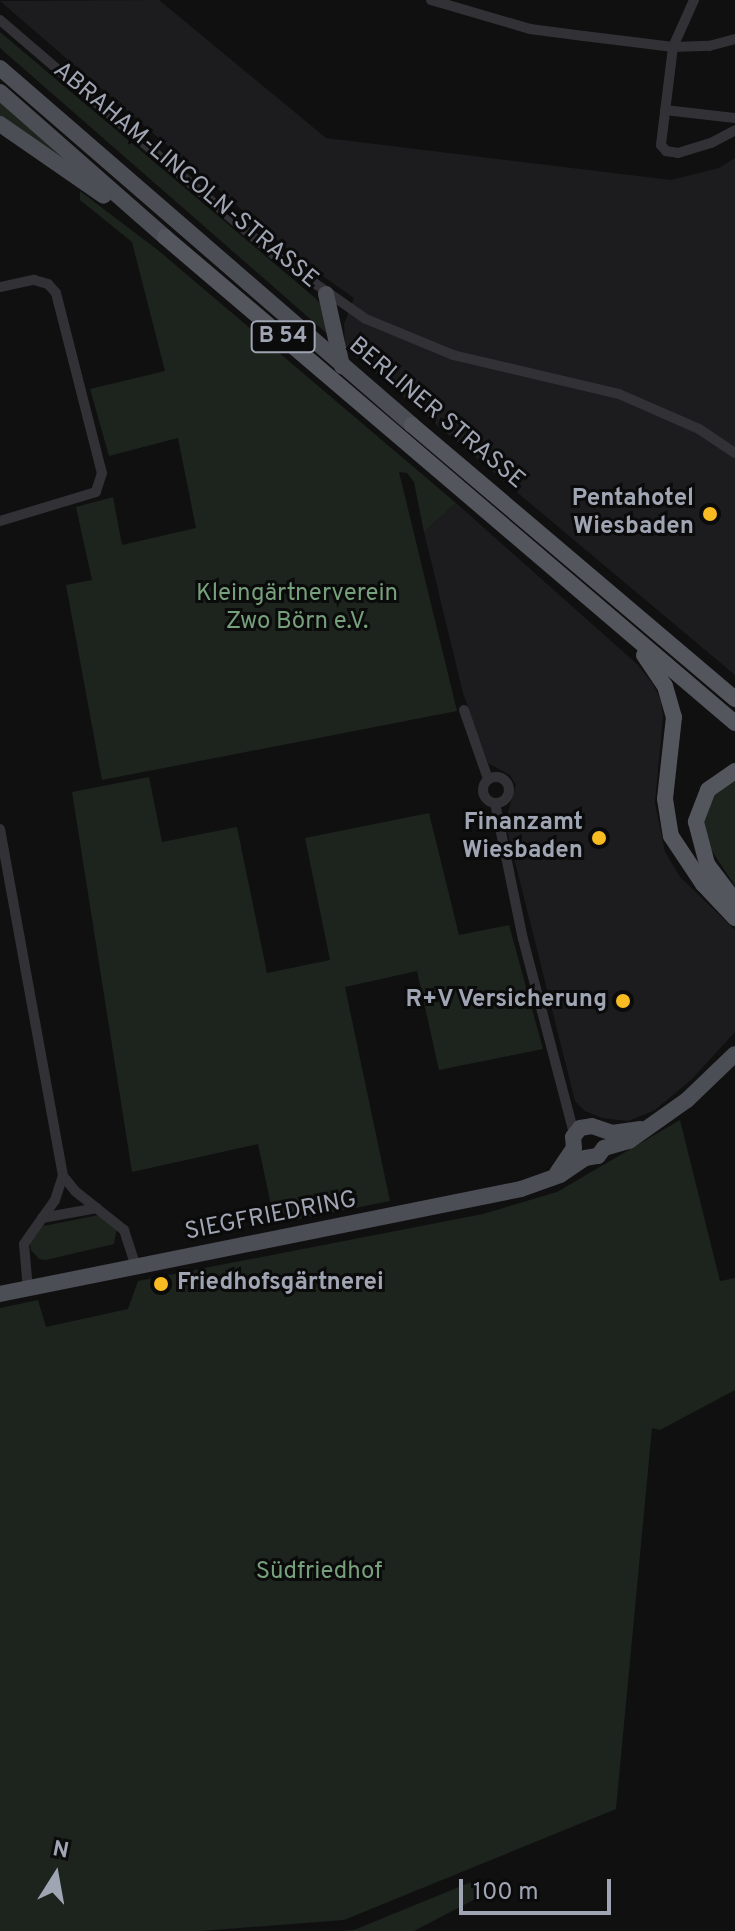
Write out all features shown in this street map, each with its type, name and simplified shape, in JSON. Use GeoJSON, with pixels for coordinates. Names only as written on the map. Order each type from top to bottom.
{"type":"FeatureCollection","features":[{"type":"Feature","properties":{"kind":"highway","name":"BERLINER STRASSE"},"geometry":{"type":"LineString","coordinates":[[165,237],[615,620]]}},
{"type":"Feature","properties":{"kind":"highway","name":"BERLINER STRASSE"},"geometry":{"type":"LineString","coordinates":[[412,425],[735,699]]}},
{"type":"Feature","properties":{"kind":"highway","name":"B 54"},"geometry":{"type":"LineString","coordinates":[[615,620],[735,723]]}},
{"type":"Feature","properties":{"kind":"highway"},"geometry":{"type":"LineString","coordinates":[[615,620],[655,668],[671,703],[673,732],[665,799],[671,836],[703,884],[735,918]]}},
{"type":"Feature","properties":{"kind":"highway"},"geometry":{"type":"LineString","coordinates":[[735,771],[708,790],[696,822],[707,864],[735,901]]}},
{"type":"Feature","properties":{"kind":"main road","name":"BERLINER STRASSE"},"geometry":{"type":"LineString","coordinates":[[0,68],[412,425]]}},
{"type":"Feature","properties":{"kind":"main road","name":"BERLINER STRASSE"},"geometry":{"type":"LineString","coordinates":[[0,92],[165,237]]}},
{"type":"Feature","properties":{"kind":"main road"},"geometry":{"type":"LineString","coordinates":[[0,124],[165,237]]}},
{"type":"Feature","properties":{"kind":"main road"},"geometry":{"type":"LineString","coordinates":[[326,294],[342,366]]}},
{"type":"Feature","properties":{"kind":"main road","name":"SIEGFRIEDRING"},"geometry":{"type":"LineString","coordinates":[[0,1294],[481,1200],[550,1179],[588,1141],[629,1141],[687,1100],[735,1054]]}},
{"type":"Feature","properties":{"kind":"street"},"geometry":{"type":"LineString","coordinates":[[431,0],[530,29],[673,47],[709,46],[735,39]]}},
{"type":"Feature","properties":{"kind":"street"},"geometry":{"type":"LineString","coordinates":[[694,0],[673,47],[661,145],[670,152],[711,143],[735,130]]}},
{"type":"Feature","properties":{"kind":"street","name":"ABRAHAM-LINCOLN-STRASSE"},"geometry":{"type":"LineString","coordinates":[[0,20],[273,254],[326,294],[366,319],[424,345],[619,394],[699,429],[735,453]]}},
{"type":"Feature","properties":{"kind":"street"},"geometry":{"type":"LineString","coordinates":[[665,110],[735,118]]}},
{"type":"Feature","properties":{"kind":"street"},"geometry":{"type":"LineString","coordinates":[[0,287],[34,280],[48,284],[56,293],[102,473],[96,492],[0,521]]}},
{"type":"Feature","properties":{"kind":"street"},"geometry":{"type":"LineString","coordinates":[[464,710],[488,779],[483,792],[487,799],[495,803],[507,798],[509,786],[500,777],[488,779]]}},
{"type":"Feature","properties":{"kind":"street"},"geometry":{"type":"LineString","coordinates":[[495,803],[523,939],[565,1099],[588,1141]]}},
{"type":"Feature","properties":{"kind":"street"},"geometry":{"type":"LineString","coordinates":[[0,829],[63,1176],[75,1191],[124,1230],[136,1267]]}},
{"type":"Feature","properties":{"kind":"street"},"geometry":{"type":"LineString","coordinates":[[28,1289],[24,1244],[55,1200],[63,1176]]}},
{"type":"Feature","properties":{"kind":"street"},"geometry":{"type":"LineString","coordinates":[[42,1218],[97,1208]]}},
{"type":"Feature","properties":{"kind":"shaded area"},"geometry":{"type":"Polygon","coordinates":[[[159,0],[326,138],[671,180],[719,168],[735,158],[735,675],[345,348],[344,324],[354,298],[299,259],[0,1],[159,0]]]}},
{"type":"Feature","properties":{"kind":"shaded area"},"geometry":{"type":"Polygon","coordinates":[[[456,503],[638,665],[653,684],[661,701],[663,717],[655,803],[665,852],[680,877],[735,930],[735,1032],[692,1079],[655,1110],[628,1121],[602,1118],[585,1111],[575,1101],[505,822],[516,785],[510,775],[488,763],[463,693],[424,532],[456,503]]]}},
{"type":"Feature","properties":{"kind":"green space"},"geometry":{"type":"Polygon","coordinates":[[[0,32],[314,297],[320,303],[332,338],[0,48],[0,32]]]}},
{"type":"Feature","properties":{"kind":"green space"},"geometry":{"type":"Polygon","coordinates":[[[0,101],[84,173],[0,117],[0,101]]]}},
{"type":"Feature","properties":{"kind":"green space","name":"Kleingärtnerverein Zwo Börn e.V."},"geometry":{"type":"Polygon","coordinates":[[[80,191],[159,251],[456,503],[424,532],[414,482],[407,473],[399,472],[457,711],[102,780],[66,585],[92,580],[76,507],[113,497],[122,545],[196,528],[178,438],[109,456],[90,389],[165,371],[132,242],[80,200],[80,191]]]}},
{"type":"Feature","properties":{"kind":"green space"},"geometry":{"type":"Polygon","coordinates":[[[149,777],[162,842],[237,827],[267,973],[330,960],[305,838],[429,813],[459,935],[509,925],[543,1049],[439,1070],[417,971],[345,987],[390,1201],[275,1224],[258,1144],[132,1172],[72,792],[149,777]]]}},
{"type":"Feature","properties":{"kind":"green space"},"geometry":{"type":"Polygon","coordinates":[[[735,779],[735,886],[706,842],[704,822],[714,794],[735,779]]]}},
{"type":"Feature","properties":{"kind":"green space","name":"Südfriedhof"},"geometry":{"type":"Polygon","coordinates":[[[680,1120],[720,1281],[735,1278],[735,1390],[660,1430],[652,1428],[616,1809],[344,1920],[200,1931],[0,1931],[0,1308],[38,1300],[46,1327],[128,1309],[138,1281],[483,1214],[557,1192],[680,1120]]]}},
{"type":"Feature","properties":{"kind":"green space"},"geometry":{"type":"Polygon","coordinates":[[[99,1215],[117,1228],[114,1244],[46,1260],[39,1259],[31,1250],[30,1244],[43,1226],[99,1215]]]}},
{"type":"Feature","properties":{"kind":"green space"},"geometry":{"type":"Polygon","coordinates":[[[476,1880],[483,1895],[414,1931],[339,1931],[354,1930],[476,1880]]]}},
{"type":"Feature","properties":{"kind":"place","name":"Pentahotel Wiesbaden"},"geometry":{"type":"Point","coordinates":[710,514]}},
{"type":"Feature","properties":{"kind":"place","name":"Finanzamt Wiesbaden"},"geometry":{"type":"Point","coordinates":[599,838]}},
{"type":"Feature","properties":{"kind":"place","name":"R+V Versicherung"},"geometry":{"type":"Point","coordinates":[623,1001]}},
{"type":"Feature","properties":{"kind":"place","name":"Friedhofsgärtnerei"},"geometry":{"type":"Point","coordinates":[161,1284]}}]}
